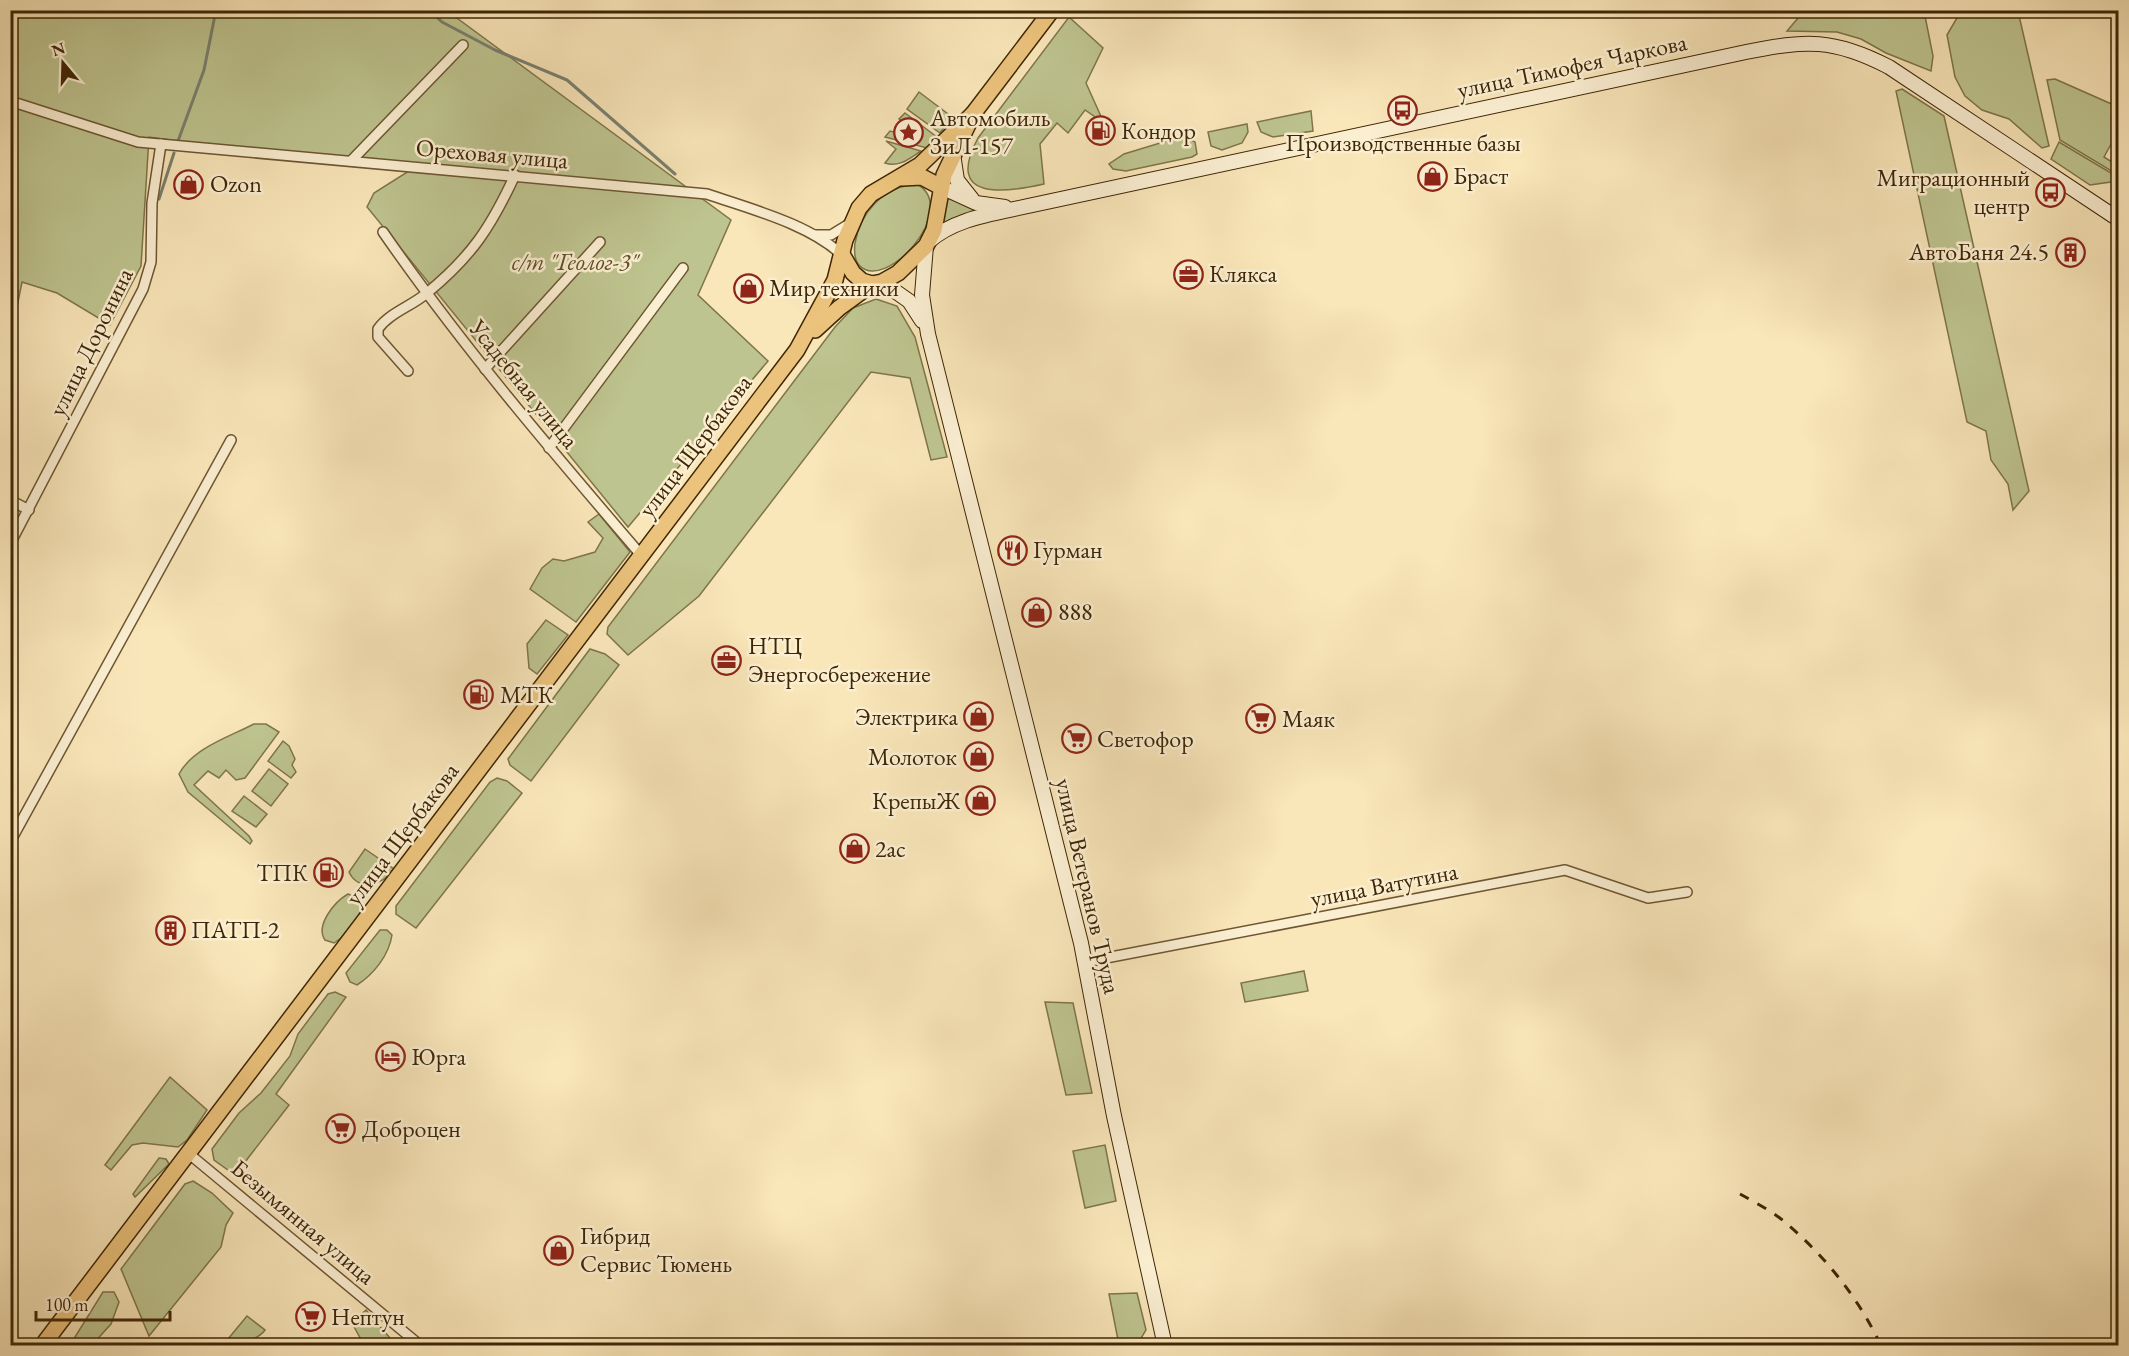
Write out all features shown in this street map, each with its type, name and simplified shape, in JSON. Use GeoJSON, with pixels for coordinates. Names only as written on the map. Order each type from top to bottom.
{"type":"FeatureCollection","features":[{"type":"Feature","properties":{"kind":"main road"},"geometry":{"type":"LineString","coordinates":[[797,350],[826,299],[843,256],[851,223],[872,194],[920,165],[973,114],[1052,10]]}},
{"type":"Feature","properties":{"kind":"main road","name":"улица Тимофея Чаркова"},"geometry":{"type":"LineString","coordinates":[[1028,206],[1746,52],[1809,42],[1835,45],[1862,53],[1889,67],[2118,219]]}},
{"type":"Feature","properties":{"kind":"main road"},"geometry":{"type":"LineString","coordinates":[[928,334],[922,295],[927,244],[937,218],[941,187],[953,154],[973,114]]}},
{"type":"Feature","properties":{"kind":"main road"},"geometry":{"type":"LineString","coordinates":[[953,154],[957,180],[976,203]]}},
{"type":"Feature","properties":{"kind":"main road"},"geometry":{"type":"LineString","coordinates":[[899,178],[922,177],[976,203],[1005,207],[1028,206]]}},
{"type":"Feature","properties":{"kind":"main road"},"geometry":{"type":"LineString","coordinates":[[797,350],[838,308],[911,263],[927,244],[949,227],[1028,206]]}},
{"type":"Feature","properties":{"kind":"main road"},"geometry":{"type":"LineString","coordinates":[[843,256],[853,273],[862,280],[877,283],[909,301],[920,315],[928,334]]}},
{"type":"Feature","properties":{"kind":"main road","name":"улица Ветеранов Труда"},"geometry":{"type":"LineString","coordinates":[[928,334],[1085,962],[1114,1116],[1165,1346]]}},
{"type":"Feature","properties":{"kind":"main road","name":"улица Щербакова"},"geometry":{"type":"LineString","coordinates":[[42,1346],[797,350]]}},
{"type":"Feature","properties":{"kind":"street"},"geometry":{"type":"LineString","coordinates":[[351,161],[463,45]]}},
{"type":"Feature","properties":{"kind":"street"},"geometry":{"type":"LineString","coordinates":[[10,101],[138,142],[161,144]]}},
{"type":"Feature","properties":{"kind":"street","name":"Ореховая улица"},"geometry":{"type":"LineString","coordinates":[[161,144],[707,194],[768,215],[813,235],[832,245],[843,256]]}},
{"type":"Feature","properties":{"kind":"street","name":"улица Доронина"},"geometry":{"type":"LineString","coordinates":[[10,544],[143,289],[151,262],[152,203],[161,144]]}},
{"type":"Feature","properties":{"kind":"street"},"geometry":{"type":"LineString","coordinates":[[408,371],[378,337],[378,329],[426,294],[474,248],[496,218],[516,175]]}},
{"type":"Feature","properties":{"kind":"street"},"geometry":{"type":"LineString","coordinates":[[813,235],[831,234],[851,223]]}},
{"type":"Feature","properties":{"kind":"street","name":"Усадебная улица"},"geometry":{"type":"LineString","coordinates":[[383,232],[426,294],[485,369],[641,555]]}},
{"type":"Feature","properties":{"kind":"street"},"geometry":{"type":"LineString","coordinates":[[485,369],[600,242]]}},
{"type":"Feature","properties":{"kind":"street"},"geometry":{"type":"LineString","coordinates":[[549,448],[683,268]]}},
{"type":"Feature","properties":{"kind":"street"},"geometry":{"type":"LineString","coordinates":[[10,842],[231,440]]}},
{"type":"Feature","properties":{"kind":"street"},"geometry":{"type":"LineString","coordinates":[[10,500],[29,510]]}},
{"type":"Feature","properties":{"kind":"street","name":"улица Ватутина"},"geometry":{"type":"LineString","coordinates":[[1085,962],[1564,870],[1648,898],[1687,892]]}},
{"type":"Feature","properties":{"kind":"street","name":"Безымянная улица"},"geometry":{"type":"LineString","coordinates":[[188,1153],[421,1346]]}},
{"type":"Feature","properties":{"kind":"green space","name":"с/т \"Геолог-3\""},"geometry":{"type":"Polygon","coordinates":[[[446,10],[731,220],[698,295],[768,361],[628,527],[367,207],[374,193],[409,171],[149,137],[141,266],[110,325],[57,293],[22,282],[14,322],[11,325],[11,11],[446,10]]]}},
{"type":"Feature","properties":{"kind":"green space"},"geometry":{"type":"Polygon","coordinates":[[[1804,11],[1924,11],[1933,56],[1931,71],[1886,53],[1861,39],[1837,32],[1787,31],[1804,11]]]}},
{"type":"Feature","properties":{"kind":"green space"},"geometry":{"type":"Polygon","coordinates":[[[1961,11],[2018,11],[2049,146],[2042,148],[2009,119],[1982,110],[1965,96],[1955,77],[1947,35],[1961,11]]]}},
{"type":"Feature","properties":{"kind":"green space"},"geometry":{"type":"Polygon","coordinates":[[[1069,17],[1103,48],[1086,83],[1104,123],[1085,110],[1068,133],[1057,123],[1040,144],[1044,184],[997,190],[983,188],[973,183],[968,173],[969,158],[978,138],[1069,17]]]}},
{"type":"Feature","properties":{"kind":"green space"},"geometry":{"type":"Polygon","coordinates":[[[2055,79],[2116,106],[2111,117],[2115,137],[2104,157],[2118,166],[2118,175],[2060,140],[2047,80],[2055,79]]]}},
{"type":"Feature","properties":{"kind":"green space"},"geometry":{"type":"Polygon","coordinates":[[[1902,89],[1944,116],[2029,491],[2013,510],[2008,484],[1991,460],[1986,431],[1967,422],[1896,91],[1902,89]]]}},
{"type":"Feature","properties":{"kind":"green space"},"geometry":{"type":"Polygon","coordinates":[[[919,92],[948,114],[950,120],[940,133],[907,109],[919,92]]]}},
{"type":"Feature","properties":{"kind":"green space"},"geometry":{"type":"Polygon","coordinates":[[[1311,111],[1313,131],[1273,137],[1261,132],[1257,122],[1311,111]]]}},
{"type":"Feature","properties":{"kind":"green space"},"geometry":{"type":"Polygon","coordinates":[[[905,113],[937,137],[927,148],[885,137],[890,131],[913,137],[916,132],[899,119],[905,113]]]}},
{"type":"Feature","properties":{"kind":"green space"},"geometry":{"type":"Polygon","coordinates":[[[1247,124],[1248,132],[1242,143],[1222,150],[1211,146],[1208,132],[1247,124]]]}},
{"type":"Feature","properties":{"kind":"green space"},"geometry":{"type":"Polygon","coordinates":[[[1183,136],[1195,142],[1197,154],[1192,157],[1126,171],[1113,169],[1109,164],[1124,154],[1183,136]]]}},
{"type":"Feature","properties":{"kind":"green space"},"geometry":{"type":"Polygon","coordinates":[[[886,141],[921,151],[900,163],[885,163],[896,149],[886,141]]]}},
{"type":"Feature","properties":{"kind":"green space"},"geometry":{"type":"Polygon","coordinates":[[[2059,142],[2116,176],[2111,182],[2090,185],[2051,159],[2059,142]]]}},
{"type":"Feature","properties":{"kind":"green space"},"geometry":{"type":"Polygon","coordinates":[[[917,184],[928,196],[930,211],[925,228],[914,245],[900,259],[885,268],[871,271],[859,265],[855,255],[855,243],[868,211],[894,190],[917,184]]]}},
{"type":"Feature","properties":{"kind":"green space"},"geometry":{"type":"Polygon","coordinates":[[[948,197],[983,211],[942,226],[948,197]]]}},
{"type":"Feature","properties":{"kind":"green space"},"geometry":{"type":"Polygon","coordinates":[[[876,299],[897,306],[915,337],[947,457],[931,460],[910,378],[871,372],[699,596],[628,655],[607,634],[608,627],[835,327],[853,308],[876,299]]]}},
{"type":"Feature","properties":{"kind":"green space"},"geometry":{"type":"Polygon","coordinates":[[[599,514],[630,552],[576,622],[530,589],[542,568],[553,559],[564,561],[595,552],[603,538],[588,522],[599,514]]]}},
{"type":"Feature","properties":{"kind":"green space"},"geometry":{"type":"Polygon","coordinates":[[[546,620],[568,635],[537,674],[529,668],[527,644],[546,620]]]}},
{"type":"Feature","properties":{"kind":"green space"},"geometry":{"type":"Polygon","coordinates":[[[590,649],[605,654],[619,665],[531,781],[510,765],[508,759],[590,649]]]}},
{"type":"Feature","properties":{"kind":"green space"},"geometry":{"type":"Polygon","coordinates":[[[254,724],[266,724],[279,732],[245,778],[236,780],[226,770],[219,778],[208,771],[194,785],[249,836],[252,841],[250,844],[188,792],[179,774],[185,765],[202,750],[254,724]]]}},
{"type":"Feature","properties":{"kind":"green space"},"geometry":{"type":"Polygon","coordinates":[[[283,741],[289,746],[295,759],[292,765],[296,772],[291,778],[268,761],[283,741]]]}},
{"type":"Feature","properties":{"kind":"green space"},"geometry":{"type":"Polygon","coordinates":[[[269,769],[288,784],[271,806],[252,791],[269,769]]]}},
{"type":"Feature","properties":{"kind":"green space"},"geometry":{"type":"Polygon","coordinates":[[[497,778],[507,781],[522,793],[416,928],[396,914],[396,906],[490,782],[497,778]]]}},
{"type":"Feature","properties":{"kind":"green space"},"geometry":{"type":"Polygon","coordinates":[[[244,796],[267,814],[256,827],[232,811],[244,796]]]}},
{"type":"Feature","properties":{"kind":"green space"},"geometry":{"type":"Polygon","coordinates":[[[365,849],[394,869],[390,875],[371,884],[358,882],[353,878],[349,872],[365,849]]]}},
{"type":"Feature","properties":{"kind":"green space"},"geometry":{"type":"Polygon","coordinates":[[[348,894],[358,898],[363,911],[341,938],[334,943],[325,940],[322,928],[324,921],[332,908],[348,894]]]}},
{"type":"Feature","properties":{"kind":"green space"},"geometry":{"type":"Polygon","coordinates":[[[380,930],[387,930],[392,935],[384,957],[363,981],[357,985],[350,982],[346,973],[380,930]]]}},
{"type":"Feature","properties":{"kind":"green space"},"geometry":{"type":"Polygon","coordinates":[[[1304,971],[1308,991],[1245,1002],[1241,983],[1304,971]]]}},
{"type":"Feature","properties":{"kind":"green space"},"geometry":{"type":"Polygon","coordinates":[[[335,992],[346,997],[276,1094],[289,1105],[235,1175],[214,1160],[212,1149],[239,1113],[261,1093],[290,1056],[298,1034],[328,994],[335,992]]]}},
{"type":"Feature","properties":{"kind":"green space"},"geometry":{"type":"Polygon","coordinates":[[[1045,1002],[1073,1003],[1092,1093],[1066,1095],[1045,1002]]]}},
{"type":"Feature","properties":{"kind":"green space"},"geometry":{"type":"Polygon","coordinates":[[[170,1077],[207,1110],[187,1140],[178,1147],[143,1143],[132,1145],[111,1170],[105,1165],[170,1077]]]}},
{"type":"Feature","properties":{"kind":"green space"},"geometry":{"type":"Polygon","coordinates":[[[1105,1145],[1116,1201],[1085,1208],[1073,1151],[1105,1145]]]}},
{"type":"Feature","properties":{"kind":"green space"},"geometry":{"type":"Polygon","coordinates":[[[159,1158],[166,1159],[169,1164],[135,1197],[133,1194],[159,1158]]]}},
{"type":"Feature","properties":{"kind":"green space"},"geometry":{"type":"Polygon","coordinates":[[[193,1181],[212,1193],[233,1213],[226,1225],[221,1247],[149,1336],[121,1269],[185,1184],[193,1181]]]}},
{"type":"Feature","properties":{"kind":"green space"},"geometry":{"type":"Polygon","coordinates":[[[103,1292],[114,1292],[119,1302],[111,1324],[92,1345],[70,1345],[103,1292]]]}},
{"type":"Feature","properties":{"kind":"green space"},"geometry":{"type":"Polygon","coordinates":[[[1137,1293],[1146,1330],[1137,1345],[1119,1345],[1109,1294],[1137,1293]]]}},
{"type":"Feature","properties":{"kind":"green space"},"geometry":{"type":"Polygon","coordinates":[[[366,1310],[396,1345],[364,1345],[352,1323],[366,1310]]]}},
{"type":"Feature","properties":{"kind":"green space"},"geometry":{"type":"Polygon","coordinates":[[[247,1316],[265,1330],[263,1333],[244,1345],[223,1345],[247,1316]]]}},
{"type":"Feature","properties":{"kind":"waterway"},"geometry":{"type":"LineString","coordinates":[[178,141],[204,70],[216,10]]}},
{"type":"Feature","properties":{"kind":"waterway"},"geometry":{"type":"LineString","coordinates":[[429,10],[442,22],[495,50],[567,80],[675,174]]}},
{"type":"Feature","properties":{"kind":"waterway"},"geometry":{"type":"LineString","coordinates":[[159,199],[174,153]]}},
{"type":"Feature","properties":{"kind":"railway"},"geometry":{"type":"LineString","coordinates":[[1740,1194],[1782,1220],[1828,1265],[1863,1312],[1881,1346]]}},
{"type":"Feature","properties":{"kind":"place","name":"Производственные базы"},"geometry":{"type":"Point","coordinates":[1403,110]}},
{"type":"Feature","properties":{"kind":"place","name":"Кондор"},"geometry":{"type":"Point","coordinates":[1100,131]}},
{"type":"Feature","properties":{"kind":"place","name":"Автомобиль ЗиЛ-157"},"geometry":{"type":"Point","coordinates":[909,132]}},
{"type":"Feature","properties":{"kind":"place","name":"Браст"},"geometry":{"type":"Point","coordinates":[1432,176]}},
{"type":"Feature","properties":{"kind":"place","name":"Ozon"},"geometry":{"type":"Point","coordinates":[189,184]}},
{"type":"Feature","properties":{"kind":"place","name":"Миграционный центр"},"geometry":{"type":"Point","coordinates":[2051,192]}},
{"type":"Feature","properties":{"kind":"place","name":"АвтоБаня 24.5"},"geometry":{"type":"Point","coordinates":[2070,252]}},
{"type":"Feature","properties":{"kind":"place","name":"Клякса"},"geometry":{"type":"Point","coordinates":[1188,274]}},
{"type":"Feature","properties":{"kind":"place","name":"Мир техники"},"geometry":{"type":"Point","coordinates":[748,288]}},
{"type":"Feature","properties":{"kind":"place","name":"Гурман"},"geometry":{"type":"Point","coordinates":[1012,550]}},
{"type":"Feature","properties":{"kind":"place","name":"888"},"geometry":{"type":"Point","coordinates":[1037,612]}},
{"type":"Feature","properties":{"kind":"place","name":"НТЦ Энергосбережение"},"geometry":{"type":"Point","coordinates":[727,660]}},
{"type":"Feature","properties":{"kind":"place","name":"МТК"},"geometry":{"type":"Point","coordinates":[479,695]}},
{"type":"Feature","properties":{"kind":"place","name":"Электрика"},"geometry":{"type":"Point","coordinates":[979,717]}},
{"type":"Feature","properties":{"kind":"place","name":"Маяк"},"geometry":{"type":"Point","coordinates":[1261,719]}},
{"type":"Feature","properties":{"kind":"place","name":"Светофор"},"geometry":{"type":"Point","coordinates":[1076,739]}},
{"type":"Feature","properties":{"kind":"place","name":"Молоток"},"geometry":{"type":"Point","coordinates":[978,757]}},
{"type":"Feature","properties":{"kind":"place","name":"КрепыЖ"},"geometry":{"type":"Point","coordinates":[981,801]}},
{"type":"Feature","properties":{"kind":"place","name":"2ас"},"geometry":{"type":"Point","coordinates":[854,849]}},
{"type":"Feature","properties":{"kind":"place","name":"ТПК"},"geometry":{"type":"Point","coordinates":[329,873]}},
{"type":"Feature","properties":{"kind":"place","name":"ПАТП-2"},"geometry":{"type":"Point","coordinates":[170,930]}},
{"type":"Feature","properties":{"kind":"place","name":"Юрга"},"geometry":{"type":"Point","coordinates":[390,1057]}},
{"type":"Feature","properties":{"kind":"place","name":"Доброцен"},"geometry":{"type":"Point","coordinates":[341,1129]}},
{"type":"Feature","properties":{"kind":"place","name":"Гибрид Сервис Тюмень"},"geometry":{"type":"Point","coordinates":[559,1250]}},
{"type":"Feature","properties":{"kind":"place","name":"Нептун"},"geometry":{"type":"Point","coordinates":[310,1317]}}]}
